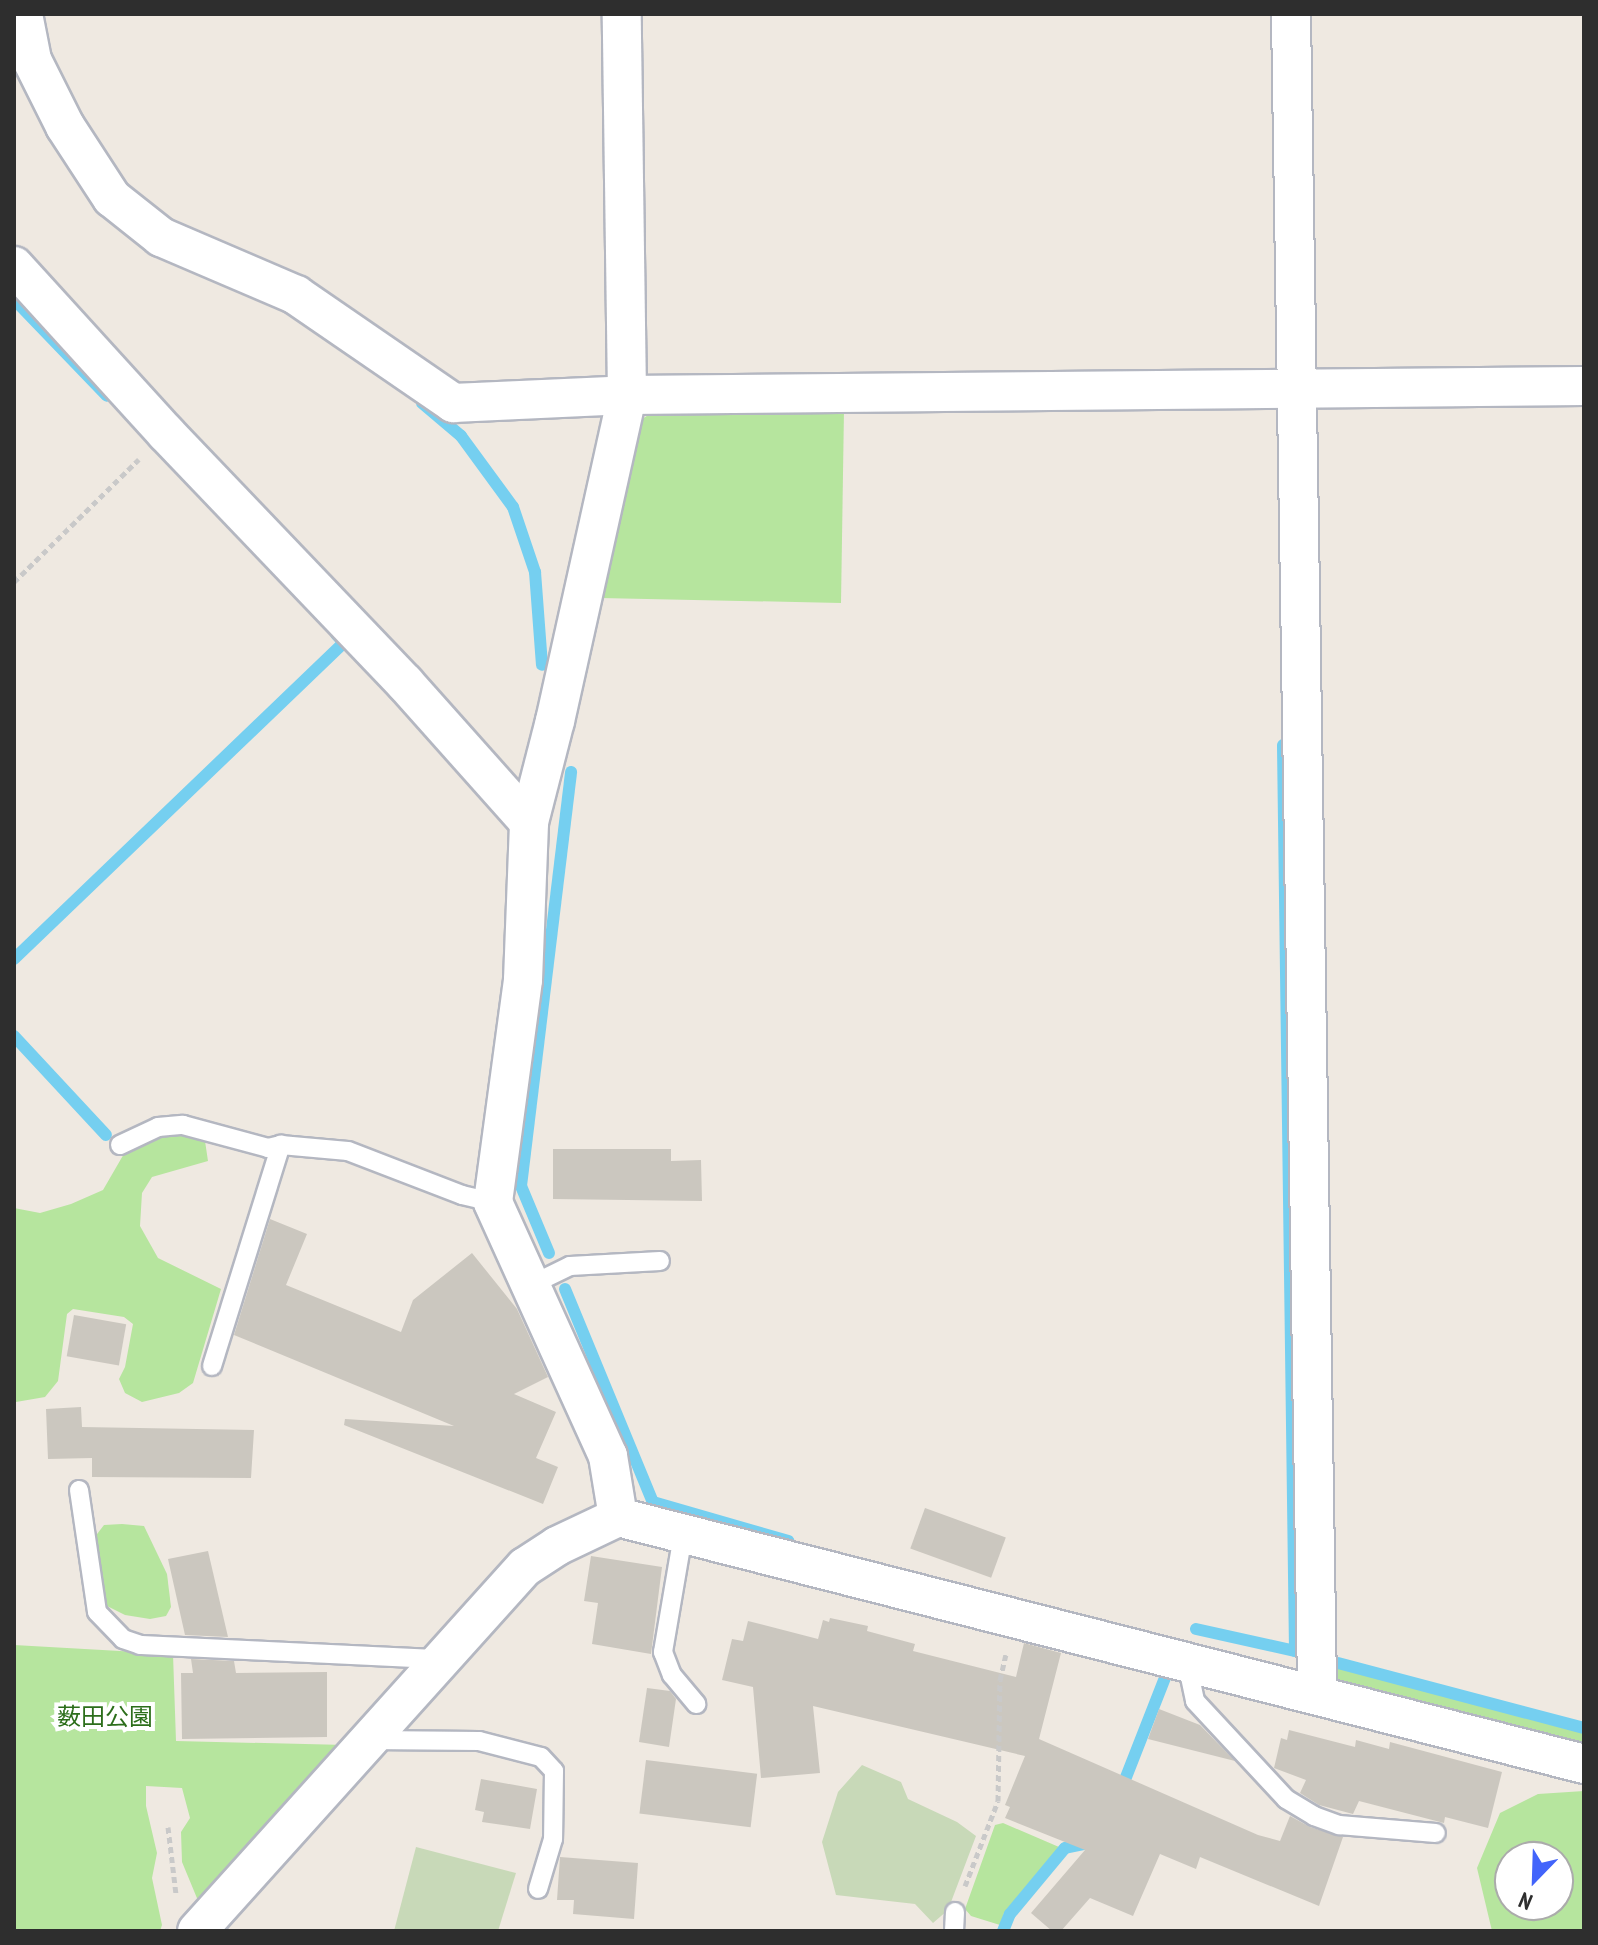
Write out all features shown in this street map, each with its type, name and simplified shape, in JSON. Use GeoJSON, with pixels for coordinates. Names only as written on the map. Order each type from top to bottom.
{"type":"FeatureCollection","features":[{"type":"Feature","properties":{"kind":"street"},"geometry":{"type":"LineString","coordinates":[[23,14],[32,60],[65,126],[112,198],[161,237],[296,295],[453,403],[627,395],[1584,386]]}},
{"type":"Feature","properties":{"kind":"street"},"geometry":{"type":"LineString","coordinates":[[618,1517],[608,1456],[493,1202],[523,980],[529,822],[555,721],[627,395],[622,14]]}},
{"type":"Feature","properties":{"kind":"street"},"geometry":{"type":"LineString","coordinates":[[1291,14],[1317,1693]]}},
{"type":"Feature","properties":{"kind":"street"},"geometry":{"type":"LineString","coordinates":[[14,266],[166,433],[405,683],[529,822]]}},
{"type":"Feature","properties":{"kind":"street"},"geometry":{"type":"LineString","coordinates":[[186,1916],[367,1740],[525,1567],[557,1546],[618,1517],[1187,1663],[1317,1693],[1584,1764]]}},
{"type":"Feature","properties":{"kind":"lane"},"geometry":{"type":"LineString","coordinates":[[120,1145],[158,1127],[183,1125],[268,1148],[281,1145],[348,1151],[462,1195],[493,1202]]}},
{"type":"Feature","properties":{"kind":"lane"},"geometry":{"type":"LineString","coordinates":[[212,1366],[281,1145]]}},
{"type":"Feature","properties":{"kind":"lane"},"geometry":{"type":"LineString","coordinates":[[531,1285],[570,1266],[660,1261]]}},
{"type":"Feature","properties":{"kind":"lane"},"geometry":{"type":"LineString","coordinates":[[79,1490],[97,1612],[123,1639],[140,1645],[442,1659]]}},
{"type":"Feature","properties":{"kind":"lane"},"geometry":{"type":"LineString","coordinates":[[683,1535],[663,1652],[672,1675],[696,1704]]}},
{"type":"Feature","properties":{"kind":"lane"},"geometry":{"type":"LineString","coordinates":[[1187,1663],[1195,1701],[1286,1799],[1314,1816],[1339,1825],[1436,1833]]}},
{"type":"Feature","properties":{"kind":"lane"},"geometry":{"type":"LineString","coordinates":[[367,1740],[479,1741],[541,1757],[554,1771],[553,1839],[538,1889]]}},
{"type":"Feature","properties":{"kind":"lane"},"geometry":{"type":"LineString","coordinates":[[954,1931],[955,1912]]}},
{"type":"Feature","properties":{"kind":"path"},"geometry":{"type":"LineString","coordinates":[[14,582],[166,433]]}},
{"type":"Feature","properties":{"kind":"path"},"geometry":{"type":"LineString","coordinates":[[955,1912],[998,1801],[1000,1680],[1014,1619]]}},
{"type":"Feature","properties":{"kind":"path"},"geometry":{"type":"LineString","coordinates":[[168,1827],[186,1916]]}},
{"type":"Feature","properties":{"kind":"green space"},"geometry":{"type":"Polygon","coordinates":[[[844,409],[841,603],[600,598],[639,421],[653,412],[844,409]]]}},
{"type":"Feature","properties":{"kind":"green space"},"geometry":{"type":"Polygon","coordinates":[[[187,1133],[205,1141],[208,1161],[152,1177],[142,1193],[140,1226],[158,1258],[221,1289],[193,1383],[179,1393],[142,1402],[125,1393],[119,1379],[125,1367],[133,1324],[124,1317],[73,1309],[67,1314],[58,1381],[45,1397],[16,1402],[14,1208],[40,1213],[71,1204],[103,1190],[125,1152],[149,1138],[187,1133]]]}},
{"type":"Feature","properties":{"kind":"green space"},"geometry":{"type":"Polygon","coordinates":[[[104,1525],[144,1526],[167,1574],[171,1607],[166,1616],[150,1619],[125,1615],[105,1605],[94,1538],[104,1525]]]}},
{"type":"Feature","properties":{"kind":"green space","name":"薮田公園"},"geometry":{"type":"Polygon","coordinates":[[[14,1645],[173,1654],[176,1741],[346,1745],[199,1903],[182,1862],[181,1832],[190,1818],[182,1788],[146,1786],[146,1806],[157,1853],[152,1878],[162,1925],[160,1931],[14,1931],[14,1645]]]}},
{"type":"Feature","properties":{"kind":"green space"},"geometry":{"type":"Polygon","coordinates":[[[1329,1666],[1584,1732],[1584,1747],[1433,1712],[1334,1680],[1329,1666]]]}},
{"type":"Feature","properties":{"kind":"green space"},"geometry":{"type":"Polygon","coordinates":[[[862,1765],[901,1782],[908,1799],[957,1822],[976,1836],[948,1910],[933,1923],[915,1904],[836,1895],[822,1842],[838,1792],[862,1765]]]}},
{"type":"Feature","properties":{"kind":"green space"},"geometry":{"type":"Polygon","coordinates":[[[1584,1791],[1584,1931],[1492,1931],[1477,1868],[1500,1813],[1538,1794],[1584,1791]]]}},
{"type":"Feature","properties":{"kind":"green space"},"geometry":{"type":"Polygon","coordinates":[[[1003,1823],[1059,1847],[1004,1913],[1000,1925],[971,1916],[965,1909],[995,1825],[1003,1823]]]}},
{"type":"Feature","properties":{"kind":"green space"},"geometry":{"type":"Polygon","coordinates":[[[416,1847],[516,1873],[498,1931],[394,1931],[416,1847]]]}},
{"type":"Feature","properties":{"kind":"building"},"geometry":{"type":"Polygon","coordinates":[[[553,1149],[671,1149],[671,1161],[701,1160],[702,1201],[553,1199],[553,1149]]]}},
{"type":"Feature","properties":{"kind":"building"},"geometry":{"type":"Polygon","coordinates":[[[270,1219],[307,1234],[286,1285],[401,1332],[413,1300],[472,1253],[517,1309],[548,1377],[514,1394],[556,1412],[536,1458],[558,1467],[543,1504],[344,1425],[345,1419],[454,1426],[234,1335],[270,1219]]]}},
{"type":"Feature","properties":{"kind":"building"},"geometry":{"type":"Polygon","coordinates":[[[74,1315],[126,1324],[119,1366],[67,1356],[74,1315]]]}},
{"type":"Feature","properties":{"kind":"building"},"geometry":{"type":"Polygon","coordinates":[[[81,1407],[82,1427],[254,1430],[251,1478],[92,1477],[92,1458],[48,1459],[46,1409],[81,1407]]]}},
{"type":"Feature","properties":{"kind":"building"},"geometry":{"type":"Polygon","coordinates":[[[925,1508],[1006,1537],[991,1578],[910,1548],[925,1508]]]}},
{"type":"Feature","properties":{"kind":"building"},"geometry":{"type":"Polygon","coordinates":[[[208,1551],[228,1637],[185,1635],[168,1559],[208,1551]]]}},
{"type":"Feature","properties":{"kind":"building"},"geometry":{"type":"Polygon","coordinates":[[[591,1556],[662,1567],[651,1654],[592,1644],[598,1603],[584,1601],[591,1556]]]}},
{"type":"Feature","properties":{"kind":"building"},"geometry":{"type":"Polygon","coordinates":[[[830,1618],[868,1626],[867,1631],[915,1644],[913,1651],[1016,1677],[1024,1643],[1061,1653],[1039,1739],[1258,1835],[1280,1841],[1290,1816],[1310,1827],[1343,1837],[1319,1906],[1200,1857],[1196,1869],[1160,1854],[1133,1916],[1090,1898],[1061,1931],[1052,1931],[1031,1913],[1085,1850],[1005,1818],[1010,1807],[1005,1805],[1025,1756],[813,1706],[820,1773],[761,1778],[753,1687],[722,1680],[732,1639],[743,1641],[748,1621],[818,1639],[823,1620],[829,1622],[830,1618]]]}},
{"type":"Feature","properties":{"kind":"building"},"geometry":{"type":"Polygon","coordinates":[[[191,1659],[234,1661],[236,1673],[327,1672],[327,1737],[182,1739],[181,1673],[193,1673],[191,1659]]]}},
{"type":"Feature","properties":{"kind":"building"},"geometry":{"type":"Polygon","coordinates":[[[647,1688],[670,1691],[676,1699],[669,1747],[639,1742],[647,1688]]]}},
{"type":"Feature","properties":{"kind":"building"},"geometry":{"type":"Polygon","coordinates":[[[1159,1709],[1200,1725],[1235,1761],[1148,1739],[1159,1709]]]}},
{"type":"Feature","properties":{"kind":"building"},"geometry":{"type":"Polygon","coordinates":[[[1289,1730],[1355,1747],[1356,1740],[1389,1749],[1390,1742],[1502,1772],[1488,1828],[1445,1817],[1444,1823],[1359,1801],[1353,1814],[1319,1805],[1300,1793],[1306,1780],[1274,1768],[1281,1738],[1287,1740],[1289,1730]]]}},
{"type":"Feature","properties":{"kind":"building"},"geometry":{"type":"Polygon","coordinates":[[[646,1760],[757,1774],[751,1827],[639,1814],[646,1760]]]}},
{"type":"Feature","properties":{"kind":"building"},"geometry":{"type":"Polygon","coordinates":[[[481,1779],[537,1789],[530,1829],[482,1822],[484,1812],[475,1810],[481,1779]]]}},
{"type":"Feature","properties":{"kind":"building"},"geometry":{"type":"Polygon","coordinates":[[[560,1857],[638,1863],[634,1919],[573,1914],[574,1900],[557,1900],[560,1857]]]}},
{"type":"Feature","properties":{"kind":"waterway"},"geometry":{"type":"LineString","coordinates":[[14,299],[107,396]]}},
{"type":"Feature","properties":{"kind":"waterway"},"geometry":{"type":"LineString","coordinates":[[422,403],[461,436],[513,507],[535,572],[542,665]]}},
{"type":"Feature","properties":{"kind":"waterway"},"geometry":{"type":"LineString","coordinates":[[14,959],[344,643],[336,634]]}},
{"type":"Feature","properties":{"kind":"waterway"},"geometry":{"type":"LineString","coordinates":[[1196,1629],[1295,1651],[1283,745]]}},
{"type":"Feature","properties":{"kind":"waterway"},"geometry":{"type":"LineString","coordinates":[[549,1253],[521,1186],[571,772]]}},
{"type":"Feature","properties":{"kind":"waterway"},"geometry":{"type":"LineString","coordinates":[[14,1036],[106,1135]]}},
{"type":"Feature","properties":{"kind":"waterway"},"geometry":{"type":"LineString","coordinates":[[565,1289],[653,1502],[788,1541]]}},
{"type":"Feature","properties":{"kind":"waterway"},"geometry":{"type":"LineString","coordinates":[[1338,1663],[1584,1728]]}},
{"type":"Feature","properties":{"kind":"waterway"},"geometry":{"type":"LineString","coordinates":[[1121,1790],[1165,1678]]}},
{"type":"Feature","properties":{"kind":"waterway"},"geometry":{"type":"LineString","coordinates":[[1003,1931],[1010,1914],[1065,1848],[1089,1843]]}}]}
